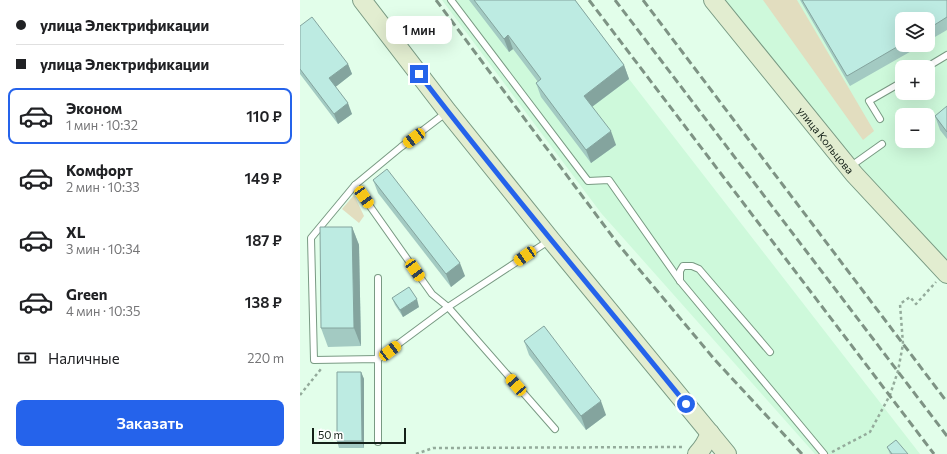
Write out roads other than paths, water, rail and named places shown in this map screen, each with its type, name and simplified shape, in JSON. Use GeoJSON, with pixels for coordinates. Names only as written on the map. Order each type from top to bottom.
{"type":"FeatureCollection","features":[{"type":"Feature","properties":{"kind":"main road"},"geometry":{"type":"LineString","coordinates":[[362,0],[448,112],[550,240],[727,454]]}},
{"type":"Feature","properties":{"kind":"main road","name":"улица Кольцова"},"geometry":{"type":"LineString","coordinates":[[713,0],[848,168],[946,273]]}},
{"type":"Feature","properties":{"kind":"main road"},"geometry":{"type":"LineString","coordinates":[[692,451],[702,448],[708,440],[710,433]]}},
{"type":"Feature","properties":{"kind":"lane"},"geometry":{"type":"LineString","coordinates":[[451,0],[588,181],[609,180],[680,281],[824,454]]}},
{"type":"Feature","properties":{"kind":"lane"},"geometry":{"type":"LineString","coordinates":[[935,62],[947,55]]}},
{"type":"Feature","properties":{"kind":"lane"},"geometry":{"type":"LineString","coordinates":[[880,119],[869,101],[895,86]]}},
{"type":"Feature","properties":{"kind":"lane"},"geometry":{"type":"LineString","coordinates":[[448,112],[401,147],[355,185],[311,238],[314,360],[378,359],[448,307],[550,240]]}},
{"type":"Feature","properties":{"kind":"lane"},"geometry":{"type":"LineString","coordinates":[[848,168],[882,144]]}},
{"type":"Feature","properties":{"kind":"lane"},"geometry":{"type":"LineString","coordinates":[[355,185],[432,294],[448,307],[555,429]]}},
{"type":"Feature","properties":{"kind":"lane"},"geometry":{"type":"LineString","coordinates":[[680,281],[680,271],[683,266],[692,266],[699,270],[770,352]]}},
{"type":"Feature","properties":{"kind":"lane"},"geometry":{"type":"LineString","coordinates":[[378,278],[378,442]]}},
{"type":"Feature","properties":{"kind":"railway"},"geometry":{"type":"LineString","coordinates":[[436,0],[618,244],[715,360],[802,454]]}},
{"type":"Feature","properties":{"kind":"railway"},"geometry":{"type":"LineString","coordinates":[[589,0],[934,454]]}},
{"type":"Feature","properties":{"kind":"railway"},"geometry":{"type":"LineString","coordinates":[[615,0],[947,436]]}},
{"type":"Feature","properties":{"kind":"railway"},"geometry":{"type":"LineString","coordinates":[[643,0],[947,402]]}}]}
